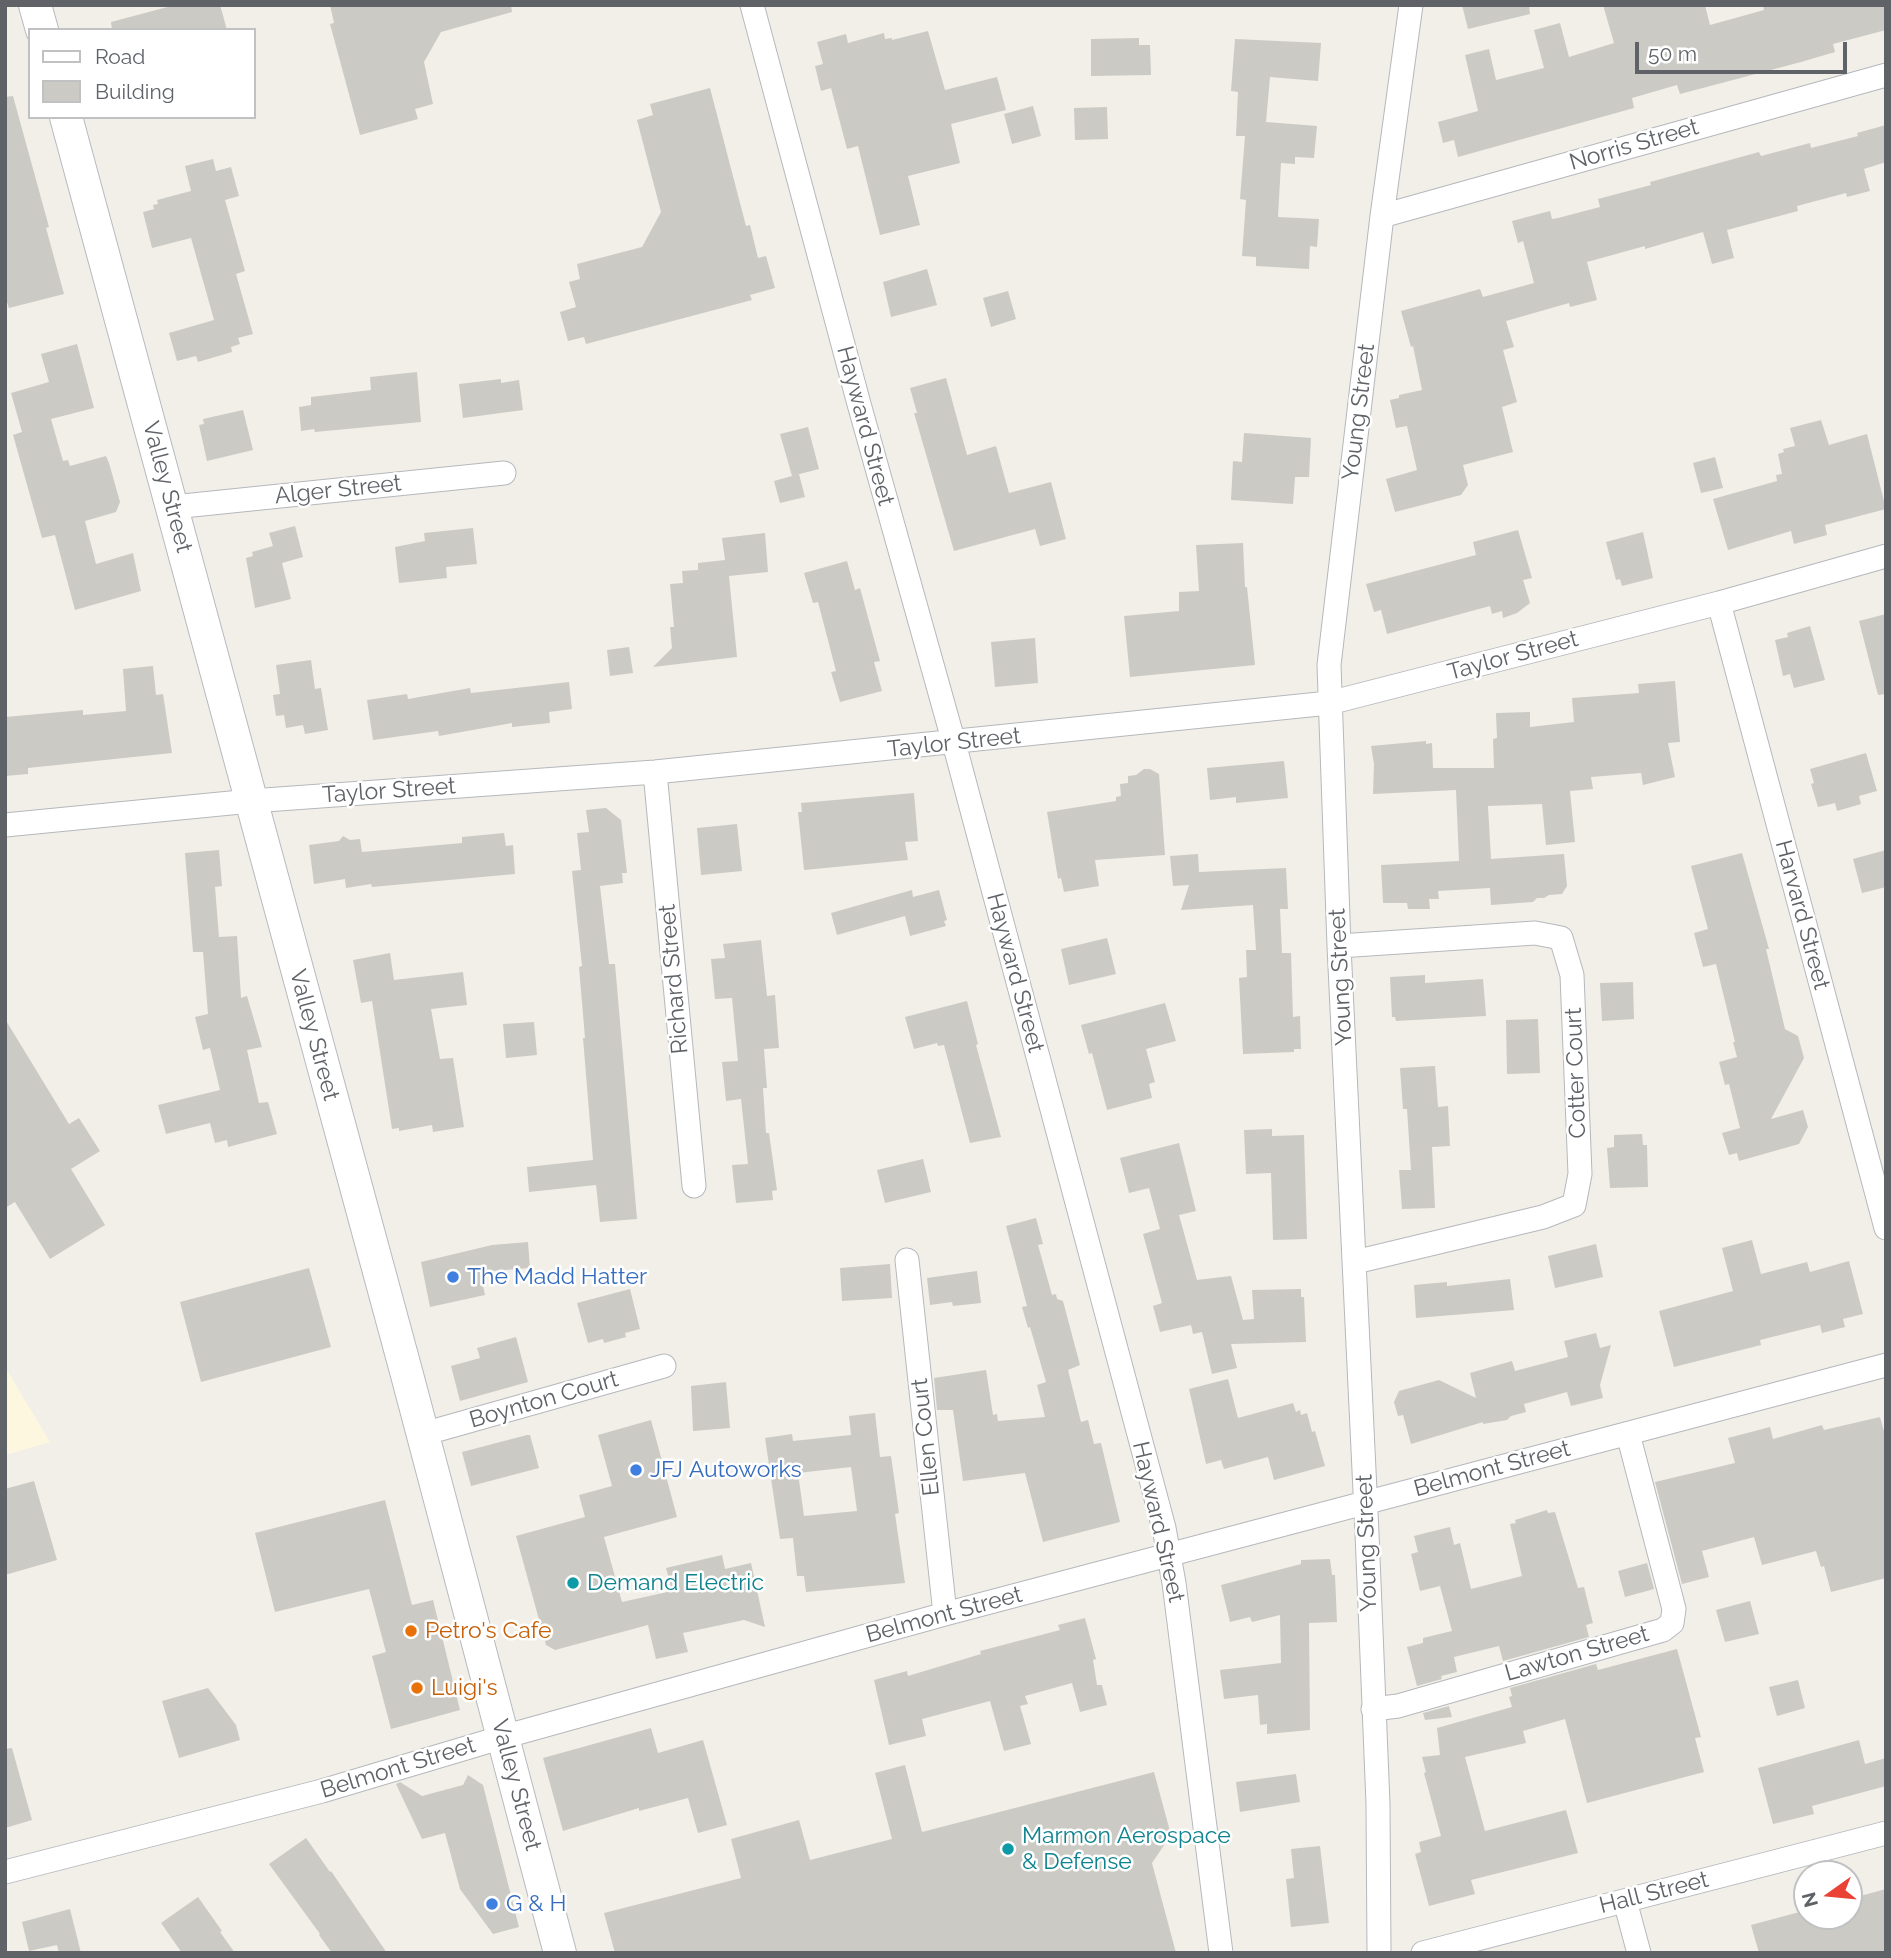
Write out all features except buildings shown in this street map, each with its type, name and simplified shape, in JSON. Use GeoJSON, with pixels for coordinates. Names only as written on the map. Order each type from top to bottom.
{"type":"FeatureCollection","features":[{"type":"Feature","properties":{"kind":"main road"},"geometry":{"type":"LineString","coordinates":[[35,5],[41,28]]}},
{"type":"Feature","properties":{"kind":"main road","name":"Valley Street"},"geometry":{"type":"LineString","coordinates":[[67,119],[423,1434],[560,1953]]}},
{"type":"Feature","properties":{"kind":"street","name":"Hayward Street"},"geometry":{"type":"LineString","coordinates":[[751,5],[862,417],[954,743],[1169,1555],[1191,1704],[1222,1953]]}},
{"type":"Feature","properties":{"kind":"street","name":"Young Street"},"geometry":{"type":"LineString","coordinates":[[1379,1953],[1378,1804],[1329,665],[1382,216],[1411,5]]}},
{"type":"Feature","properties":{"kind":"street","name":"Norris Street"},"geometry":{"type":"LineString","coordinates":[[1382,216],[1886,75]]}},
{"type":"Feature","properties":{"kind":"street","name":"Alger Street"},"geometry":{"type":"LineString","coordinates":[[173,507],[504,473]]}},
{"type":"Feature","properties":{"kind":"street","name":"Taylor Street"},"geometry":{"type":"LineString","coordinates":[[5,825],[251,801],[655,772],[1329,703],[1719,603],[1886,556]]}},
{"type":"Feature","properties":{"kind":"street","name":"Harvard Street"},"geometry":{"type":"LineString","coordinates":[[1719,603],[1886,1228]]}},
{"type":"Feature","properties":{"kind":"street","name":"Richard Street"},"geometry":{"type":"LineString","coordinates":[[655,772],[694,1186]]}},
{"type":"Feature","properties":{"kind":"street","name":"Cotter Court"},"geometry":{"type":"LineString","coordinates":[[1339,946],[1535,933],[1561,937],[1572,975],[1580,1174],[1574,1205],[1543,1217],[1355,1262]]}},
{"type":"Feature","properties":{"kind":"street","name":"Ellen Court"},"geometry":{"type":"LineString","coordinates":[[907,1260],[945,1614]]}},
{"type":"Feature","properties":{"kind":"street","name":"Belmont Street"},"geometry":{"type":"LineString","coordinates":[[5,1872],[322,1791],[503,1737],[945,1614],[1886,1365]]}},
{"type":"Feature","properties":{"kind":"street","name":"Boynton Court"},"geometry":{"type":"LineString","coordinates":[[423,1434],[664,1366]]}},
{"type":"Feature","properties":{"kind":"street","name":"Lawton Street"},"geometry":{"type":"LineString","coordinates":[[1373,1709],[1398,1706],[1663,1630],[1672,1623],[1674,1609],[1628,1434]]}},
{"type":"Feature","properties":{"kind":"street","name":"Hall Street"},"geometry":{"type":"LineString","coordinates":[[1423,1953],[1886,1833]]}},
{"type":"Feature","properties":{"kind":"street"},"geometry":{"type":"LineString","coordinates":[[1625,1901],[1639,1953]]}},
{"type":"Feature","properties":{"kind":"shaded area"},"geometry":{"type":"Polygon","coordinates":[[[5,1367],[50,1442],[5,1455],[5,1367]]]}},
{"type":"Feature","properties":{"kind":"place","name":"The Madd Hatter"},"geometry":{"type":"Point","coordinates":[453,1277]}},
{"type":"Feature","properties":{"kind":"place","name":"JFJ Autoworks"},"geometry":{"type":"Point","coordinates":[636,1470]}},
{"type":"Feature","properties":{"kind":"place","name":"Demand Electric"},"geometry":{"type":"Point","coordinates":[573,1583]}},
{"type":"Feature","properties":{"kind":"place","name":"Petro's Cafe"},"geometry":{"type":"Point","coordinates":[411,1631]}},
{"type":"Feature","properties":{"kind":"place","name":"Luigi's"},"geometry":{"type":"Point","coordinates":[417,1688]}},
{"type":"Feature","properties":{"kind":"place","name":"Marmon Aerospace & Defense"},"geometry":{"type":"Point","coordinates":[1008,1849]}},
{"type":"Feature","properties":{"kind":"place","name":"G & H"},"geometry":{"type":"Point","coordinates":[492,1904]}}]}
